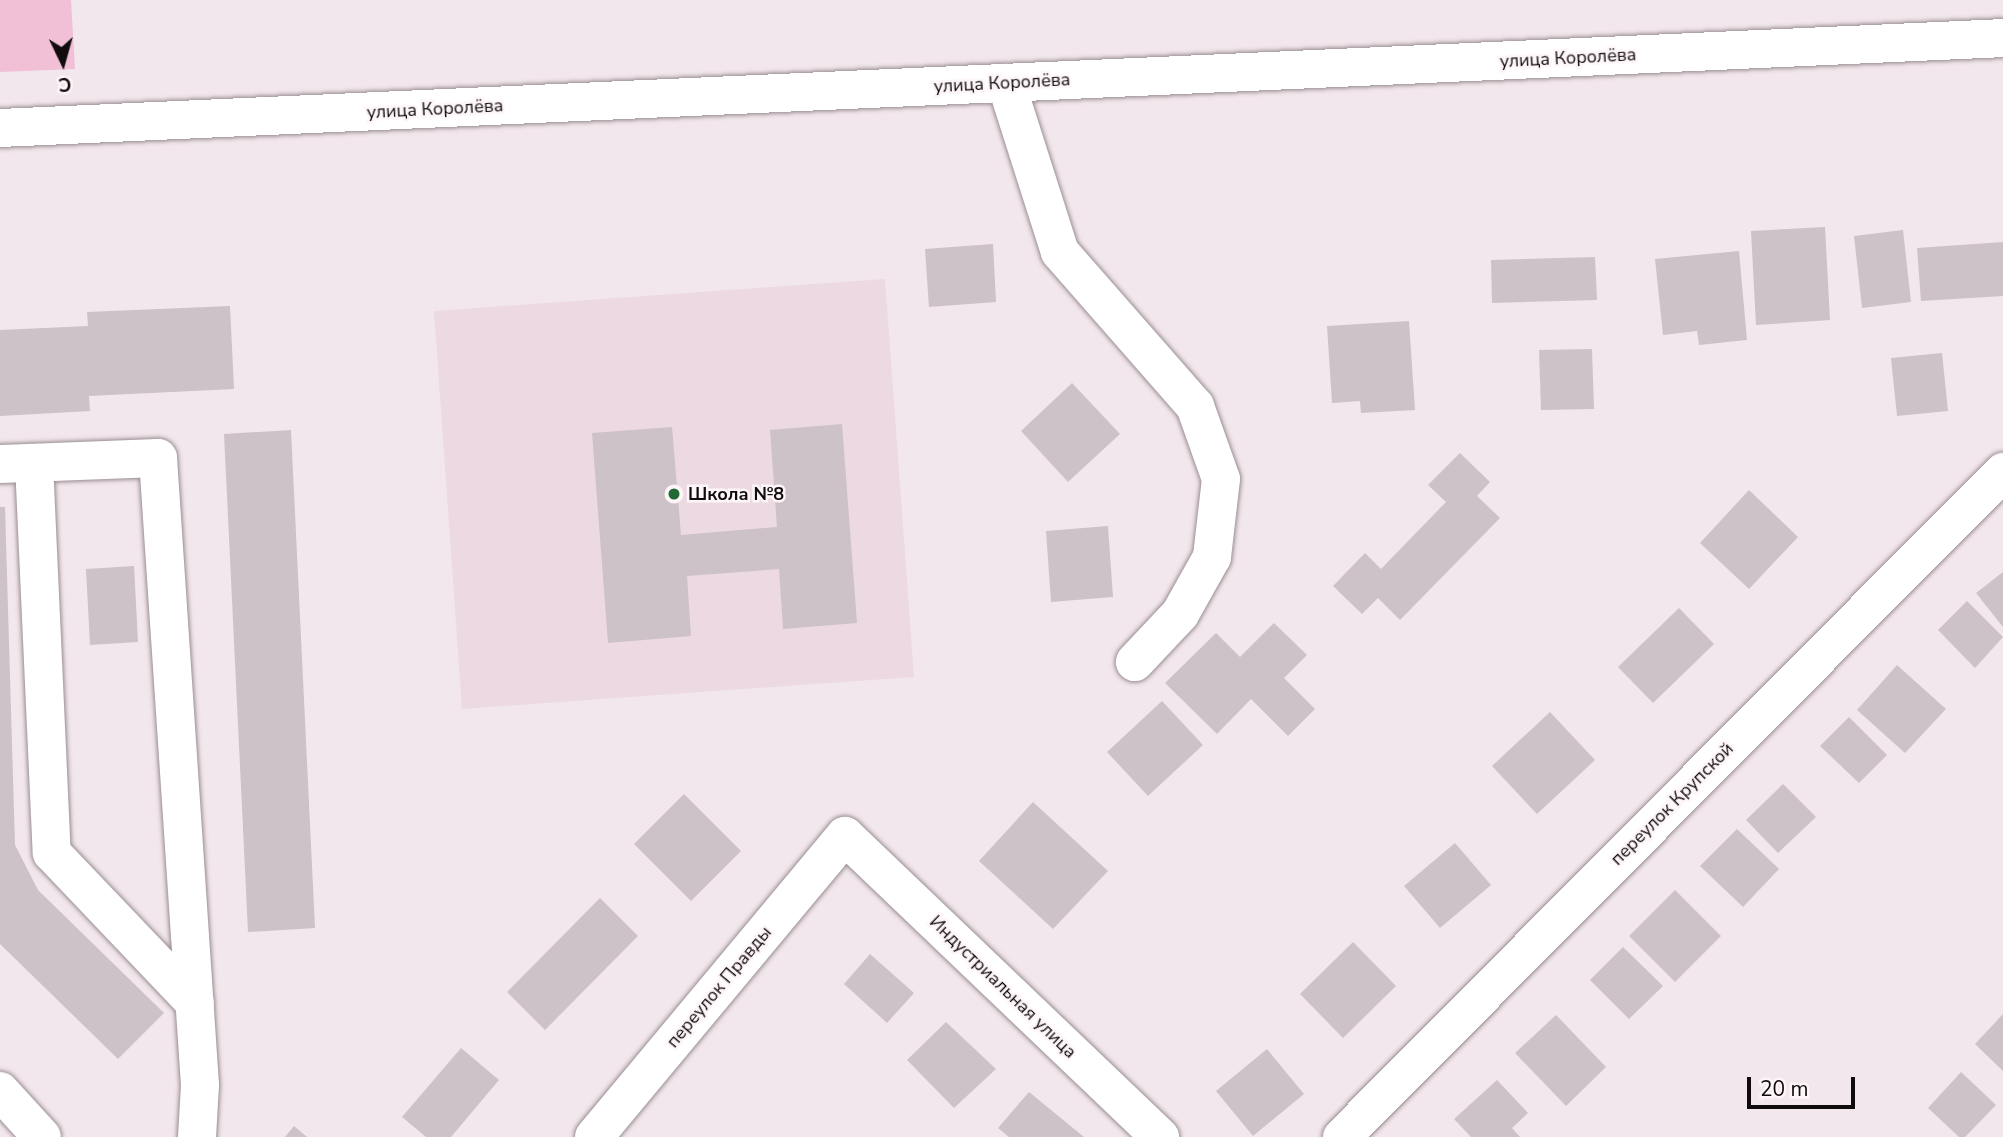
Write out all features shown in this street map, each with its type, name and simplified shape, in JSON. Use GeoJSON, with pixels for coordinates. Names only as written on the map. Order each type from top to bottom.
{"type":"FeatureCollection","features":[{"type":"Feature","properties":{"kind":"main road","name":"улица Королёва"},"geometry":{"type":"LineString","coordinates":[[0,128],[2003,38]]}},
{"type":"Feature","properties":{"kind":"main road"},"geometry":{"type":"LineString","coordinates":[[1006,83],[1060,251],[1195,406],[1221,479],[1212,557],[1180,614],[1135,662]]}},
{"type":"Feature","properties":{"kind":"main road"},"geometry":{"type":"LineString","coordinates":[[195,1003],[52,853],[17,463],[158,458],[195,1003],[200,1085],[197,1137]]}},
{"type":"Feature","properties":{"kind":"main road","name":"переулок Крупской"},"geometry":{"type":"LineString","coordinates":[[1342,1137],[2003,472]]}},
{"type":"Feature","properties":{"kind":"main road","name":"переулок Правды"},"geometry":{"type":"LineString","coordinates":[[594,1137],[845,836]]}},
{"type":"Feature","properties":{"kind":"main road","name":"Индустриальная улица"},"geometry":{"type":"LineString","coordinates":[[845,836],[1160,1137]]}},
{"type":"Feature","properties":{"kind":"main road"},"geometry":{"type":"LineString","coordinates":[[0,1091],[42,1137]]}},
{"type":"Feature","properties":{"kind":"shaded area"},"geometry":{"type":"Polygon","coordinates":[[[0,0],[71,0],[75,69],[0,72],[0,0]]]}},
{"type":"Feature","properties":{"kind":"shaded area","name":"Школа №8"},"geometry":{"type":"Polygon","coordinates":[[[885,279],[914,677],[462,709],[434,311],[885,279]]]}},
{"type":"Feature","properties":{"kind":"building"},"geometry":{"type":"Polygon","coordinates":[[[1825,227],[1830,320],[1756,325],[1751,231],[1825,227]]]}},
{"type":"Feature","properties":{"kind":"building"},"geometry":{"type":"Polygon","coordinates":[[[1903,230],[1911,302],[1862,308],[1854,236],[1903,230]]]}},
{"type":"Feature","properties":{"kind":"building"},"geometry":{"type":"Polygon","coordinates":[[[2003,242],[2003,296],[1921,301],[1917,248],[2003,242]]]}},
{"type":"Feature","properties":{"kind":"building"},"geometry":{"type":"Polygon","coordinates":[[[993,244],[996,302],[929,307],[925,249],[993,244]]]}},
{"type":"Feature","properties":{"kind":"building"},"geometry":{"type":"Polygon","coordinates":[[[1739,251],[1747,340],[1699,345],[1697,331],[1663,335],[1655,259],[1739,251]]]}},
{"type":"Feature","properties":{"kind":"building"},"geometry":{"type":"Polygon","coordinates":[[[1595,257],[1597,300],[1492,303],[1491,260],[1595,257]]]}},
{"type":"Feature","properties":{"kind":"building"},"geometry":{"type":"Polygon","coordinates":[[[230,306],[234,389],[89,396],[90,411],[0,416],[0,330],[88,326],[87,312],[230,306]]]}},
{"type":"Feature","properties":{"kind":"building"},"geometry":{"type":"Polygon","coordinates":[[[1409,321],[1415,410],[1361,413],[1360,401],[1332,403],[1327,326],[1409,321]]]}},
{"type":"Feature","properties":{"kind":"building"},"geometry":{"type":"Polygon","coordinates":[[[1592,349],[1594,409],[1541,410],[1539,350],[1592,349]]]}},
{"type":"Feature","properties":{"kind":"building"},"geometry":{"type":"Polygon","coordinates":[[[1942,353],[1948,411],[1897,416],[1891,358],[1942,353]]]}},
{"type":"Feature","properties":{"kind":"building"},"geometry":{"type":"Polygon","coordinates":[[[1072,383],[1120,434],[1068,482],[1021,431],[1072,383]]]}},
{"type":"Feature","properties":{"kind":"building"},"geometry":{"type":"Polygon","coordinates":[[[842,424],[857,623],[783,629],[779,569],[687,576],[691,636],[608,643],[592,433],[672,427],[681,535],[777,527],[770,430],[842,424]]]}},
{"type":"Feature","properties":{"kind":"building"},"geometry":{"type":"Polygon","coordinates":[[[291,430],[315,928],[248,932],[224,434],[291,430]]]}},
{"type":"Feature","properties":{"kind":"building"},"geometry":{"type":"Polygon","coordinates":[[[1460,453],[1490,482],[1477,496],[1500,518],[1400,620],[1378,598],[1362,614],[1333,586],[1365,553],[1381,569],[1446,502],[1428,485],[1460,453]]]}},
{"type":"Feature","properties":{"kind":"building"},"geometry":{"type":"Polygon","coordinates":[[[1749,490],[1798,537],[1749,589],[1700,543],[1749,490]]]}},
{"type":"Feature","properties":{"kind":"building"},"geometry":{"type":"Polygon","coordinates":[[[0,507],[5,507],[15,845],[38,890],[164,1013],[118,1059],[0,944],[0,507]]]}},
{"type":"Feature","properties":{"kind":"building"},"geometry":{"type":"Polygon","coordinates":[[[1108,526],[1113,597],[1051,602],[1046,531],[1108,526]]]}},
{"type":"Feature","properties":{"kind":"building"},"geometry":{"type":"Polygon","coordinates":[[[134,566],[138,642],[90,645],[86,569],[134,566]]]}},
{"type":"Feature","properties":{"kind":"building"},"geometry":{"type":"Polygon","coordinates":[[[2003,572],[2003,627],[1976,593],[2003,572]]]}},
{"type":"Feature","properties":{"kind":"building"},"geometry":{"type":"Polygon","coordinates":[[[1967,601],[2003,637],[1975,668],[1938,630],[1967,601]]]}},
{"type":"Feature","properties":{"kind":"building"},"geometry":{"type":"Polygon","coordinates":[[[1679,608],[1714,644],[1653,703],[1618,667],[1679,608]]]}},
{"type":"Feature","properties":{"kind":"building"},"geometry":{"type":"Polygon","coordinates":[[[1274,623],[1307,655],[1284,678],[1315,709],[1288,736],[1251,699],[1217,734],[1165,683],[1216,633],[1240,657],[1274,623]]]}},
{"type":"Feature","properties":{"kind":"building"},"geometry":{"type":"Polygon","coordinates":[[[1897,665],[1946,709],[1905,753],[1857,710],[1897,665]]]}},
{"type":"Feature","properties":{"kind":"building"},"geometry":{"type":"Polygon","coordinates":[[[1162,701],[1203,745],[1148,796],[1107,752],[1162,701]]]}},
{"type":"Feature","properties":{"kind":"building"},"geometry":{"type":"Polygon","coordinates":[[[1550,712],[1595,760],[1537,814],[1492,766],[1550,712]]]}},
{"type":"Feature","properties":{"kind":"building"},"geometry":{"type":"Polygon","coordinates":[[[1849,717],[1887,755],[1859,783],[1820,746],[1849,717]]]}},
{"type":"Feature","properties":{"kind":"building"},"geometry":{"type":"Polygon","coordinates":[[[1783,784],[1816,817],[1778,853],[1746,820],[1783,784]]]}},
{"type":"Feature","properties":{"kind":"building"},"geometry":{"type":"Polygon","coordinates":[[[684,794],[741,851],[691,901],[634,844],[684,794]]]}},
{"type":"Feature","properties":{"kind":"building"},"geometry":{"type":"Polygon","coordinates":[[[1033,802],[1108,871],[1053,929],[979,861],[1033,802]]]}},
{"type":"Feature","properties":{"kind":"building"},"geometry":{"type":"Polygon","coordinates":[[[1737,829],[1779,869],[1743,907],[1700,866],[1737,829]]]}},
{"type":"Feature","properties":{"kind":"building"},"geometry":{"type":"Polygon","coordinates":[[[1455,843],[1491,885],[1440,928],[1404,886],[1455,843]]]}},
{"type":"Feature","properties":{"kind":"building"},"geometry":{"type":"Polygon","coordinates":[[[1675,890],[1721,936],[1675,982],[1629,936],[1675,890]]]}},
{"type":"Feature","properties":{"kind":"building"},"geometry":{"type":"Polygon","coordinates":[[[600,898],[638,936],[545,1030],[507,992],[600,898]]]}},
{"type":"Feature","properties":{"kind":"building"},"geometry":{"type":"Polygon","coordinates":[[[1353,942],[1396,986],[1343,1038],[1300,994],[1353,942]]]}},
{"type":"Feature","properties":{"kind":"building"},"geometry":{"type":"Polygon","coordinates":[[[1623,947],[1663,986],[1629,1019],[1590,980],[1623,947]]]}},
{"type":"Feature","properties":{"kind":"building"},"geometry":{"type":"Polygon","coordinates":[[[870,954],[914,993],[887,1023],[844,984],[870,954]]]}},
{"type":"Feature","properties":{"kind":"building"},"geometry":{"type":"Polygon","coordinates":[[[2003,1014],[2003,1071],[1975,1044],[2003,1014]]]}},
{"type":"Feature","properties":{"kind":"building"},"geometry":{"type":"Polygon","coordinates":[[[1556,1015],[1606,1067],[1566,1106],[1515,1053],[1556,1015]]]}},
{"type":"Feature","properties":{"kind":"building"},"geometry":{"type":"Polygon","coordinates":[[[946,1022],[996,1069],[954,1108],[907,1060],[946,1022]]]}},
{"type":"Feature","properties":{"kind":"building"},"geometry":{"type":"Polygon","coordinates":[[[461,1048],[499,1080],[451,1137],[426,1137],[402,1117],[461,1048]]]}},
{"type":"Feature","properties":{"kind":"building"},"geometry":{"type":"Polygon","coordinates":[[[1267,1049],[1304,1094],[1253,1136],[1216,1091],[1267,1049]]]}},
{"type":"Feature","properties":{"kind":"building"},"geometry":{"type":"Polygon","coordinates":[[[1961,1072],[1996,1105],[1965,1137],[1959,1137],[1928,1108],[1961,1072]]]}},
{"type":"Feature","properties":{"kind":"building"},"geometry":{"type":"Polygon","coordinates":[[[1497,1080],[1528,1113],[1512,1128],[1520,1137],[1471,1137],[1454,1119],[1497,1080]]]}},
{"type":"Feature","properties":{"kind":"building"},"geometry":{"type":"Polygon","coordinates":[[[1029,1092],[1084,1137],[1009,1137],[998,1128],[1029,1092]]]}},
{"type":"Feature","properties":{"kind":"building"},"geometry":{"type":"Polygon","coordinates":[[[294,1126],[307,1137],[285,1137],[294,1126]]]}},
{"type":"Feature","properties":{"kind":"place","name":"Школа №8"},"geometry":{"type":"Point","coordinates":[674,494]}}]}
